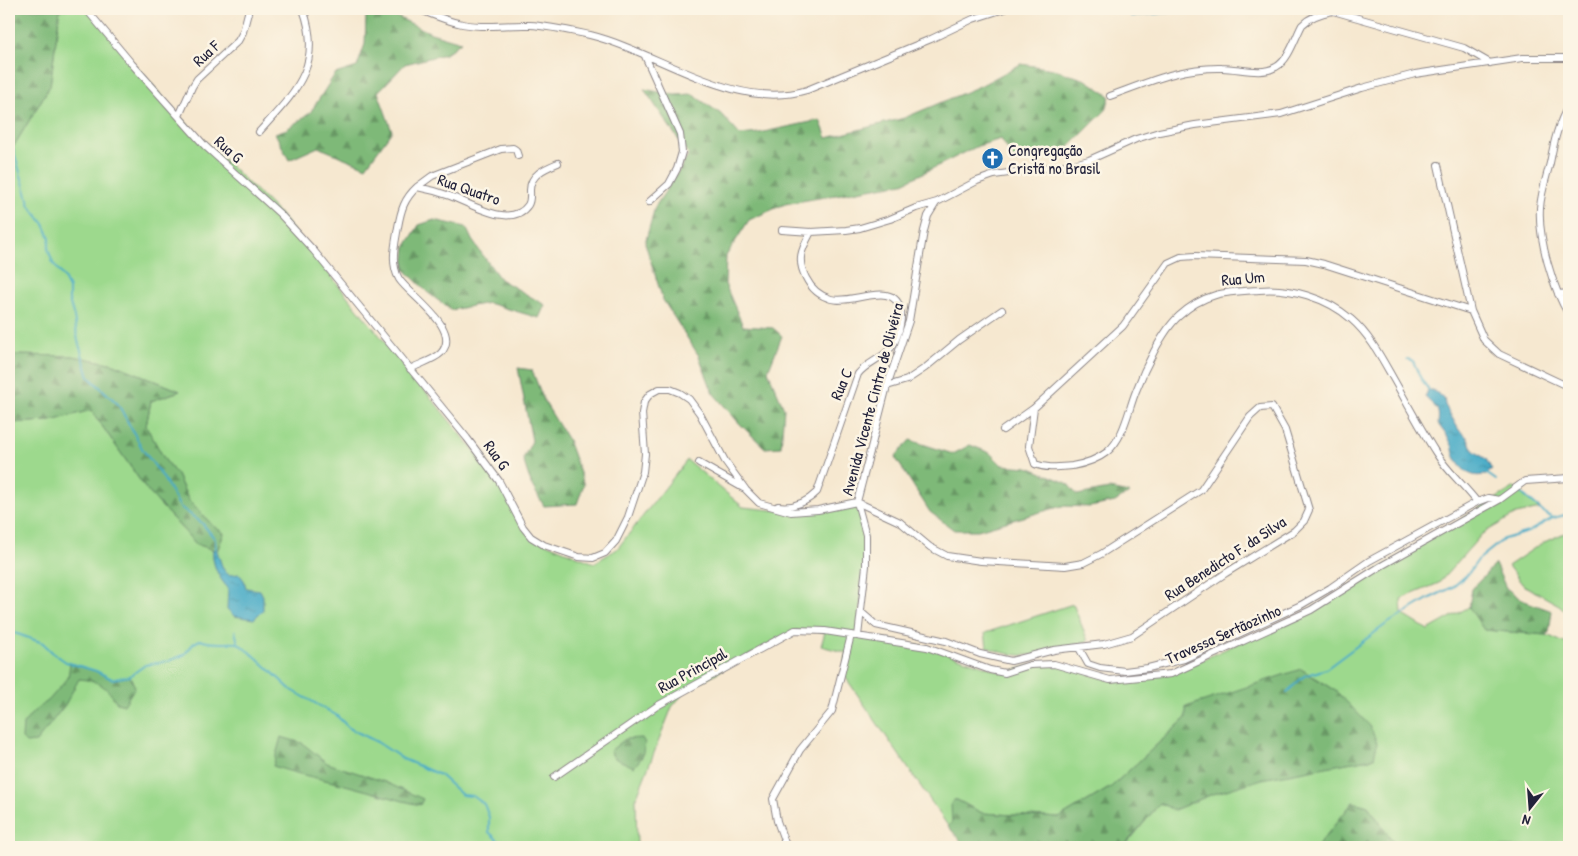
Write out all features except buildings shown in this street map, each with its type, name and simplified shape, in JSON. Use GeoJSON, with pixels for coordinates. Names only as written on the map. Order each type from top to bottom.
{"type":"FeatureCollection","features":[{"type":"Feature","properties":{"kind":"street","name":"Rua G"},"geometry":{"type":"LineString","coordinates":[[86,9],[205,146],[280,214],[314,251],[500,481],[523,527],[531,537],[544,545],[579,557],[593,558],[605,553],[616,541],[628,517],[644,472],[645,454],[642,413],[644,402],[650,394],[659,389],[670,389],[689,399],[700,414],[725,461],[746,490],[760,503],[790,512],[818,510],[857,502]]}},
{"type":"Feature","properties":{"kind":"street","name":"Rua F"},"geometry":{"type":"LineString","coordinates":[[179,116],[197,80],[240,38],[249,9]]}},
{"type":"Feature","properties":{"kind":"street"},"geometry":{"type":"LineString","coordinates":[[259,132],[290,98],[300,83],[306,68],[311,41],[303,9]]}},
{"type":"Feature","properties":{"kind":"street"},"geometry":{"type":"LineString","coordinates":[[418,9],[457,23],[531,26],[590,35],[709,81],[768,96],[791,95],[807,90],[931,40],[972,19],[1004,9]]}},
{"type":"Feature","properties":{"kind":"street"},"geometry":{"type":"LineString","coordinates":[[1110,96],[1175,72],[1216,68],[1264,71],[1274,68],[1282,63],[1306,21],[1332,11],[1464,48],[1490,62]]}},
{"type":"Feature","properties":{"kind":"street"},"geometry":{"type":"LineString","coordinates":[[645,55],[680,134],[682,152],[677,169],[669,184],[649,202]]}},
{"type":"Feature","properties":{"kind":"street"},"geometry":{"type":"LineString","coordinates":[[782,230],[811,232],[860,228],[936,202],[964,187],[994,175],[1060,167],[1090,160],[1136,139],[1159,132],[1195,125],[1281,114],[1362,88],[1416,74],[1522,58],[1569,58]]}},
{"type":"Feature","properties":{"kind":"street"},"geometry":{"type":"LineString","coordinates":[[1569,105],[1556,136],[1540,209],[1544,242],[1558,294],[1569,315]]}},
{"type":"Feature","properties":{"kind":"street"},"geometry":{"type":"LineString","coordinates":[[417,187],[432,176],[501,149],[513,148],[518,156]]}},
{"type":"Feature","properties":{"kind":"street","name":"Rua Quatro"},"geometry":{"type":"LineString","coordinates":[[410,369],[440,353],[445,344],[445,335],[436,317],[406,288],[399,279],[395,269],[394,246],[404,203],[417,187],[446,194],[488,212],[510,215],[525,208],[529,203],[530,188],[535,175],[558,162]]}},
{"type":"Feature","properties":{"kind":"street"},"geometry":{"type":"LineString","coordinates":[[1438,165],[1471,311],[1484,340],[1499,354],[1569,387]]}},
{"type":"Feature","properties":{"kind":"street","name":"Avenida Vicente Cintra de Olivéira"},"geometry":{"type":"LineString","coordinates":[[789,847],[782,836],[773,799],[800,750],[832,711],[855,635],[861,612],[866,566],[866,535],[857,502],[887,386],[909,321],[924,230],[928,216],[936,202]]}},
{"type":"Feature","properties":{"kind":"street","name":"Rua C"},"geometry":{"type":"LineString","coordinates":[[760,503],[782,506],[799,504],[811,498],[817,492],[858,374],[863,366],[892,346],[898,333],[901,314],[899,303],[895,298],[887,294],[875,294],[844,300],[832,299],[819,294],[809,284],[800,264],[803,247],[811,232]]}},
{"type":"Feature","properties":{"kind":"street","name":"Rua Um"},"geometry":{"type":"LineString","coordinates":[[1003,430],[1034,408],[1123,326],[1168,263],[1181,257],[1306,260],[1471,311]]}},
{"type":"Feature","properties":{"kind":"street","name":"Rua Um"},"geometry":{"type":"LineString","coordinates":[[1034,408],[1029,446],[1035,464],[1044,468],[1082,464],[1106,452],[1114,444],[1121,432],[1136,390],[1150,361],[1170,326],[1179,316],[1205,298],[1222,292],[1267,289],[1292,291],[1337,308],[1352,319],[1367,336],[1380,354],[1437,455],[1477,502]]}},
{"type":"Feature","properties":{"kind":"street"},"geometry":{"type":"LineString","coordinates":[[1558,294],[1569,293]]}},
{"type":"Feature","properties":{"kind":"street"},"geometry":{"type":"LineString","coordinates":[[887,386],[907,380],[1002,310]]}},
{"type":"Feature","properties":{"kind":"street","name":"Rua Benedicto F. da Silva"},"geometry":{"type":"LineString","coordinates":[[857,502],[900,522],[930,548],[947,556],[981,561],[1065,566],[1083,563],[1101,554],[1201,490],[1250,417],[1260,408],[1272,407],[1285,430],[1309,510],[1304,522],[1294,531],[1226,573],[1132,636],[1104,644],[1054,650],[1011,661],[980,654],[946,641],[876,625],[861,612]]}},
{"type":"Feature","properties":{"kind":"street"},"geometry":{"type":"LineString","coordinates":[[698,463],[746,490]]}},
{"type":"Feature","properties":{"kind":"street","name":"Travessa Sertãozinho"},"geometry":{"type":"LineString","coordinates":[[855,635],[927,647],[990,670],[1005,673],[1030,665],[1054,664],[1110,680],[1171,674],[1310,610],[1381,566],[1499,500],[1525,481],[1569,478]]}},
{"type":"Feature","properties":{"kind":"street"},"geometry":{"type":"LineString","coordinates":[[1079,648],[1088,664],[1108,669],[1148,668],[1184,659],[1300,605],[1330,588],[1369,561],[1477,502],[1488,498],[1499,500]]}},
{"type":"Feature","properties":{"kind":"street","name":"Rua Principal"},"geometry":{"type":"LineString","coordinates":[[554,777],[657,706],[794,630],[826,631],[855,635]]}},
{"type":"Feature","properties":{"kind":"green space"},"geometry":{"type":"Polygon","coordinates":[[[9,9],[60,9],[50,86],[9,154],[9,9]]]}},
{"type":"Feature","properties":{"kind":"green space"},"geometry":{"type":"Polygon","coordinates":[[[60,9],[87,9],[179,116],[280,214],[499,481],[531,537],[594,563],[617,549],[687,460],[743,507],[791,512],[857,502],[866,535],[858,635],[927,647],[1005,673],[1030,665],[1054,664],[1110,680],[1171,674],[1311,610],[1515,487],[1541,509],[1516,514],[1482,534],[1439,583],[1401,599],[1402,614],[1428,630],[1469,607],[1484,630],[1547,635],[1569,645],[1569,847],[1397,847],[1368,806],[1353,802],[1317,847],[1126,847],[1160,803],[1174,810],[1210,795],[1262,778],[1374,758],[1337,692],[1301,669],[1187,717],[1111,787],[1059,818],[982,813],[957,800],[953,800],[952,822],[948,826],[846,678],[842,675],[847,653],[821,646],[825,632],[795,630],[687,689],[672,707],[636,799],[637,847],[9,847],[9,423],[51,421],[91,410],[146,489],[196,544],[217,551],[224,534],[213,526],[188,499],[177,475],[165,460],[146,426],[151,401],[180,391],[114,364],[73,356],[9,355],[9,154],[50,86],[60,9]]]}},
{"type":"Feature","properties":{"kind":"green space"},"geometry":{"type":"Polygon","coordinates":[[[389,13],[431,33],[461,42],[445,54],[405,64],[378,92],[392,131],[366,167],[318,147],[289,160],[275,133],[287,129],[310,113],[335,74],[357,67],[365,44],[366,16],[389,13]]]}},
{"type":"Feature","properties":{"kind":"green space"},"geometry":{"type":"Polygon","coordinates":[[[1021,64],[1053,69],[1086,80],[1110,96],[1106,110],[1066,150],[1016,162],[1001,139],[978,146],[903,183],[785,204],[749,220],[726,256],[725,284],[743,326],[773,328],[782,336],[768,371],[784,408],[781,447],[765,448],[739,423],[713,393],[699,356],[663,300],[645,243],[655,207],[689,155],[644,89],[675,95],[692,94],[721,114],[740,135],[759,133],[820,120],[827,138],[904,118],[980,86],[1021,64]]]}},
{"type":"Feature","properties":{"kind":"green space"},"geometry":{"type":"Polygon","coordinates":[[[434,220],[466,227],[472,240],[500,279],[545,305],[539,318],[488,303],[451,310],[427,292],[404,269],[406,246],[419,225],[434,220]]]}},
{"type":"Feature","properties":{"kind":"green space"},"geometry":{"type":"Polygon","coordinates":[[[9,355],[73,356],[114,364],[180,391],[151,401],[146,426],[165,460],[177,475],[188,499],[213,526],[224,533],[217,551],[196,544],[146,489],[91,410],[51,421],[9,423],[9,355]]]}},
{"type":"Feature","properties":{"kind":"green space"},"geometry":{"type":"Polygon","coordinates":[[[518,368],[532,370],[544,401],[568,440],[584,484],[577,504],[544,506],[531,484],[523,459],[532,441],[518,368]]]}},
{"type":"Feature","properties":{"kind":"green space"},"geometry":{"type":"Polygon","coordinates":[[[910,440],[953,454],[970,445],[990,453],[1002,465],[1028,467],[1067,483],[1077,495],[1109,489],[1129,493],[1115,502],[1090,507],[1062,506],[978,530],[954,530],[930,512],[895,457],[910,440]]]}},
{"type":"Feature","properties":{"kind":"green space"},"geometry":{"type":"Polygon","coordinates":[[[1569,531],[1569,614],[1559,605],[1523,585],[1508,566],[1542,543],[1569,531]]]}},
{"type":"Feature","properties":{"kind":"green space"},"geometry":{"type":"Polygon","coordinates":[[[1495,564],[1506,588],[1522,600],[1552,611],[1547,635],[1484,630],[1469,607],[1472,589],[1495,564]]]}},
{"type":"Feature","properties":{"kind":"green space"},"geometry":{"type":"Polygon","coordinates":[[[1073,604],[1088,641],[1050,652],[1026,655],[1014,655],[987,647],[985,633],[1073,604]]]}},
{"type":"Feature","properties":{"kind":"green space"},"geometry":{"type":"Polygon","coordinates":[[[70,663],[96,671],[112,679],[130,676],[135,687],[124,705],[117,703],[102,685],[79,679],[65,705],[36,742],[26,743],[22,739],[23,724],[33,712],[49,700],[68,678],[70,663]]]}},
{"type":"Feature","properties":{"kind":"green space"},"geometry":{"type":"Polygon","coordinates":[[[1301,669],[1337,692],[1370,726],[1377,743],[1374,758],[1262,779],[1210,795],[1174,810],[1160,803],[1125,845],[1126,847],[966,847],[948,826],[952,822],[951,804],[953,800],[957,800],[982,813],[1059,818],[1111,787],[1186,718],[1186,707],[1301,669]]]}},
{"type":"Feature","properties":{"kind":"green space"},"geometry":{"type":"Polygon","coordinates":[[[281,737],[302,743],[327,763],[385,782],[423,799],[420,805],[273,766],[281,737]]]}},
{"type":"Feature","properties":{"kind":"green space"},"geometry":{"type":"Polygon","coordinates":[[[642,738],[645,743],[642,757],[634,767],[614,758],[610,751],[625,739],[642,738]]]}},
{"type":"Feature","properties":{"kind":"green space"},"geometry":{"type":"Polygon","coordinates":[[[1353,802],[1368,806],[1397,847],[1317,847],[1353,802]]]}},
{"type":"Feature","properties":{"kind":"water"},"geometry":{"type":"Polygon","coordinates":[[[1428,390],[1433,390],[1444,398],[1445,405],[1459,430],[1467,437],[1473,450],[1486,459],[1492,470],[1481,476],[1470,474],[1460,466],[1450,440],[1438,424],[1438,411],[1425,397],[1428,390]]]}},
{"type":"Feature","properties":{"kind":"water"},"geometry":{"type":"Polygon","coordinates":[[[213,549],[217,551],[227,574],[239,574],[244,580],[246,588],[260,590],[263,596],[263,610],[254,619],[234,616],[227,609],[228,588],[216,570],[213,560],[213,549]]]}},
{"type":"Feature","properties":{"kind":"waterway"},"geometry":{"type":"LineString","coordinates":[[1131,16],[1172,12],[1180,9]]}},
{"type":"Feature","properties":{"kind":"waterway"},"geometry":{"type":"LineString","coordinates":[[9,102],[9,114]]}},
{"type":"Feature","properties":{"kind":"waterway"},"geometry":{"type":"LineString","coordinates":[[9,135],[30,206],[44,224],[50,238],[48,249],[53,263],[69,288],[69,300],[78,341],[89,377],[118,404],[143,450],[162,476],[180,507],[202,523],[215,539],[216,552]]}},
{"type":"Feature","properties":{"kind":"waterway"},"geometry":{"type":"LineString","coordinates":[[1407,359],[1413,361],[1420,377],[1430,392]]}},
{"type":"Feature","properties":{"kind":"waterway"},"geometry":{"type":"LineString","coordinates":[[1486,473],[1496,480]]}},
{"type":"Feature","properties":{"kind":"waterway"},"geometry":{"type":"LineString","coordinates":[[1519,491],[1544,513],[1553,518]]}},
{"type":"Feature","properties":{"kind":"waterway"},"geometry":{"type":"LineString","coordinates":[[1287,692],[1304,676],[1326,669],[1385,625],[1428,599],[1453,587],[1468,574],[1478,560],[1504,539],[1528,532],[1553,518],[1569,514]]}},
{"type":"Feature","properties":{"kind":"waterway"},"geometry":{"type":"LineString","coordinates":[[9,631],[43,643],[66,662],[96,671],[112,679],[130,676],[145,665],[168,661],[184,655],[194,643],[200,640],[214,643],[238,643]]}},
{"type":"Feature","properties":{"kind":"waterway"},"geometry":{"type":"LineString","coordinates":[[235,631],[238,643],[290,689],[336,715],[349,728],[377,742],[403,759],[440,775],[462,795],[473,796],[484,804],[489,817],[489,832],[505,847]]}},
{"type":"Feature","properties":{"kind":"place","name":"Congregação Cristã no Brasil"},"geometry":{"type":"Point","coordinates":[992,159]}}]}
